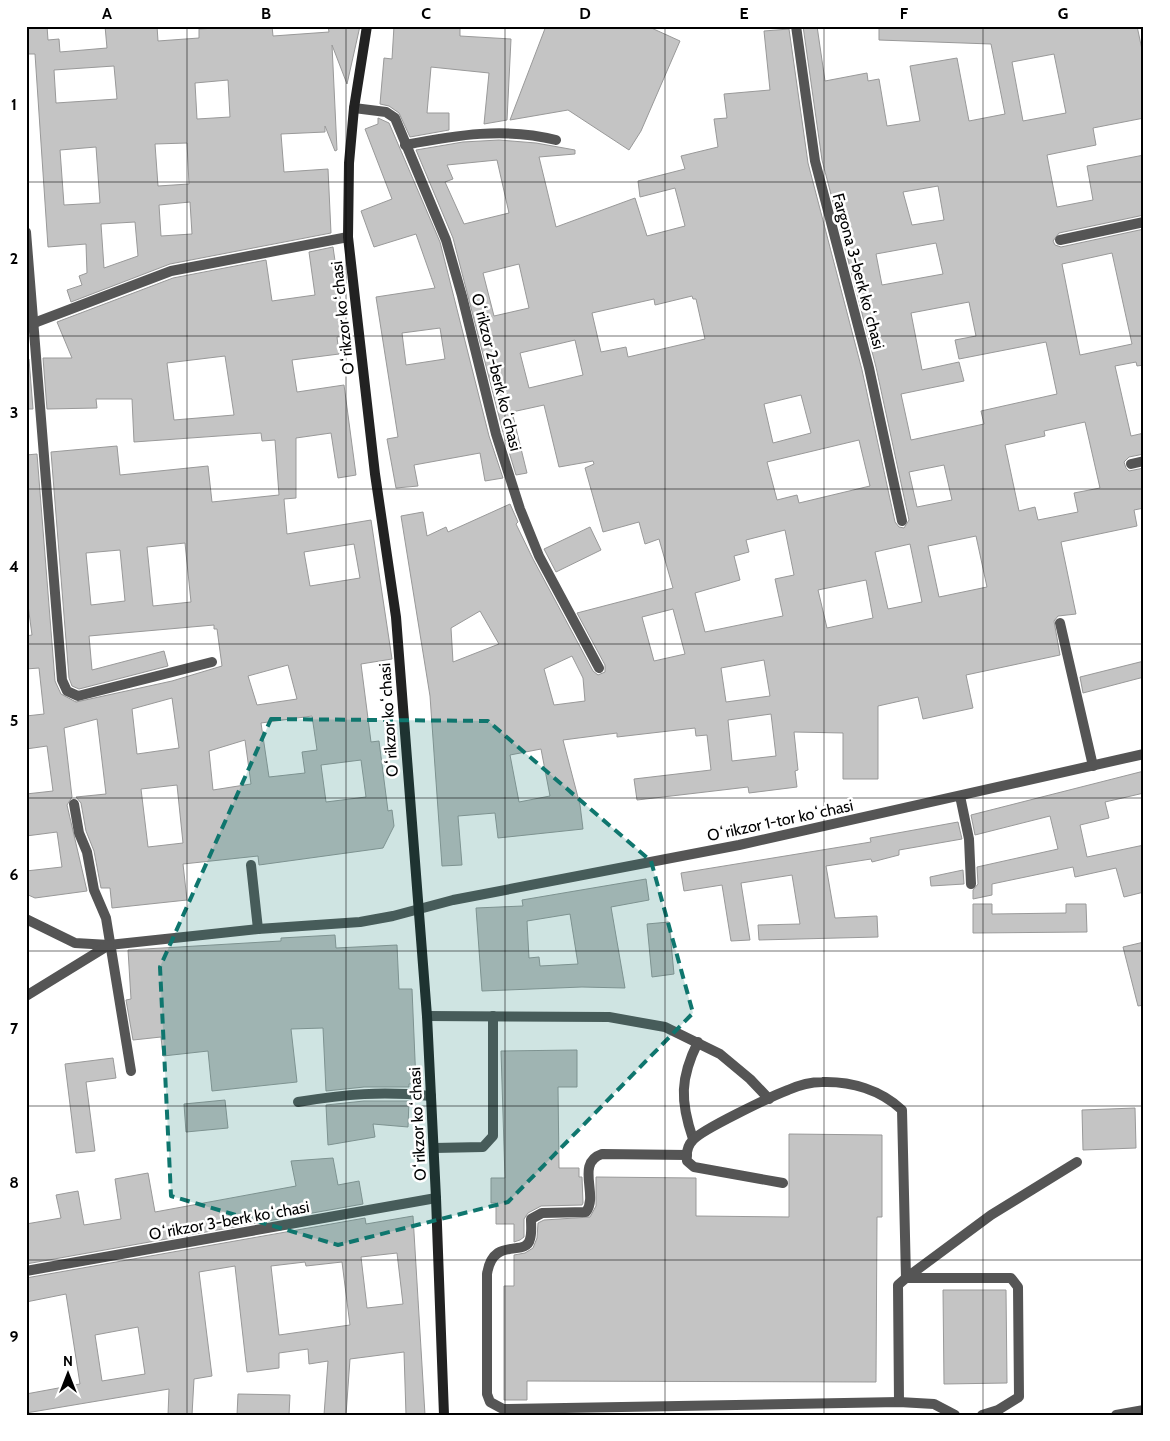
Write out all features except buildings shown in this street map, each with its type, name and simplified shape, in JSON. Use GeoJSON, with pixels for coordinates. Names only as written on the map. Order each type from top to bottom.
{"type":"FeatureCollection","features":[{"type":"Feature","properties":{"kind":"main road","name":"Oʻrikzor koʻchasi"},"geometry":{"type":"LineString","coordinates":[[367,26],[354,108],[349,163],[348,237],[375,474],[396,617],[409,805],[420,908],[434,1148],[444,1415]]}},
{"type":"Feature","properties":{"kind":"street","name":"Fargona 3-berk koʻchasi"},"geometry":{"type":"LineString","coordinates":[[796,26],[815,161],[870,368],[902,522]]}},
{"type":"Feature","properties":{"kind":"street","name":"Oʻrikzor 2-berk koʻchasi"},"geometry":{"type":"LineString","coordinates":[[354,108],[386,112],[395,118],[446,240],[462,296],[496,434],[520,509],[539,556],[599,668]]}},
{"type":"Feature","properties":{"kind":"street"},"geometry":{"type":"LineString","coordinates":[[405,145],[489,132],[535,135],[556,140]]}},
{"type":"Feature","properties":{"kind":"street"},"geometry":{"type":"LineString","coordinates":[[1060,240],[1144,222]]}},
{"type":"Feature","properties":{"kind":"street"},"geometry":{"type":"LineString","coordinates":[[26,232],[62,680],[67,691],[78,696],[90,695],[212,662]]}},
{"type":"Feature","properties":{"kind":"street"},"geometry":{"type":"LineString","coordinates":[[34,324],[171,271],[348,237]]}},
{"type":"Feature","properties":{"kind":"street"},"geometry":{"type":"LineString","coordinates":[[1130,464],[1144,461]]}},
{"type":"Feature","properties":{"kind":"street"},"geometry":{"type":"LineString","coordinates":[[1060,623],[1093,766]]}},
{"type":"Feature","properties":{"kind":"street","name":"Oʻrikzor 1-tor koʻchasi"},"geometry":{"type":"LineString","coordinates":[[26,919],[76,943],[109,945],[258,929],[360,922],[393,916],[420,908],[739,845],[1144,754]]}},
{"type":"Feature","properties":{"kind":"street"},"geometry":{"type":"LineString","coordinates":[[960,796],[969,839],[971,884]]}},
{"type":"Feature","properties":{"kind":"street"},"geometry":{"type":"LineString","coordinates":[[74,804],[79,833],[87,852],[96,896],[106,918],[130,1071]]}},
{"type":"Feature","properties":{"kind":"street"},"geometry":{"type":"LineString","coordinates":[[251,865],[258,929]]}},
{"type":"Feature","properties":{"kind":"street"},"geometry":{"type":"LineString","coordinates":[[26,996],[109,945]]}},
{"type":"Feature","properties":{"kind":"street"},"geometry":{"type":"LineString","coordinates":[[427,1016],[609,1017],[666,1027],[720,1054],[750,1079],[769,1099]]}},
{"type":"Feature","properties":{"kind":"street"},"geometry":{"type":"LineString","coordinates":[[434,1148],[483,1147],[493,1136],[493,1016]]}},
{"type":"Feature","properties":{"kind":"street"},"geometry":{"type":"LineString","coordinates":[[698,1042],[687,1063],[682,1096],[693,1139],[687,1155],[687,1161],[694,1167],[783,1183]]}},
{"type":"Feature","properties":{"kind":"street"},"geometry":{"type":"LineString","coordinates":[[693,1139],[789,1089],[819,1082],[846,1082],[889,1098],[902,1110],[906,1278]]}},
{"type":"Feature","properties":{"kind":"street"},"geometry":{"type":"LineString","coordinates":[[298,1102],[362,1092],[390,1092],[431,1096]]}},
{"type":"Feature","properties":{"kind":"street"},"geometry":{"type":"LineString","coordinates":[[687,1155],[602,1154],[596,1156],[589,1167],[589,1204],[586,1212],[538,1214],[531,1219],[528,1244],[524,1247],[494,1254],[489,1260],[487,1274],[487,1394],[490,1402],[495,1406],[526,1411],[899,1402],[934,1404],[955,1415]]}},
{"type":"Feature","properties":{"kind":"street"},"geometry":{"type":"LineString","coordinates":[[899,1402],[898,1285],[991,1215],[1077,1162]]}},
{"type":"Feature","properties":{"kind":"street","name":"Oʻrikzor 3-berk koʻchasi"},"geometry":{"type":"LineString","coordinates":[[26,1272],[436,1198]]}},
{"type":"Feature","properties":{"kind":"street"},"geometry":{"type":"LineString","coordinates":[[906,1278],[1011,1278],[1018,1287],[1019,1397],[998,1410],[982,1415]]}},
{"type":"Feature","properties":{"kind":"street"},"geometry":{"type":"LineString","coordinates":[[1116,1415],[1144,1410]]}},
{"type":"Feature","properties":{"kind":"highlighted area"},"geometry":{"type":"Polygon","coordinates":[[[271,719],[488,721],[651,861],[693,1013],[508,1202],[338,1245],[171,1196],[160,967],[271,719]]]}}]}
